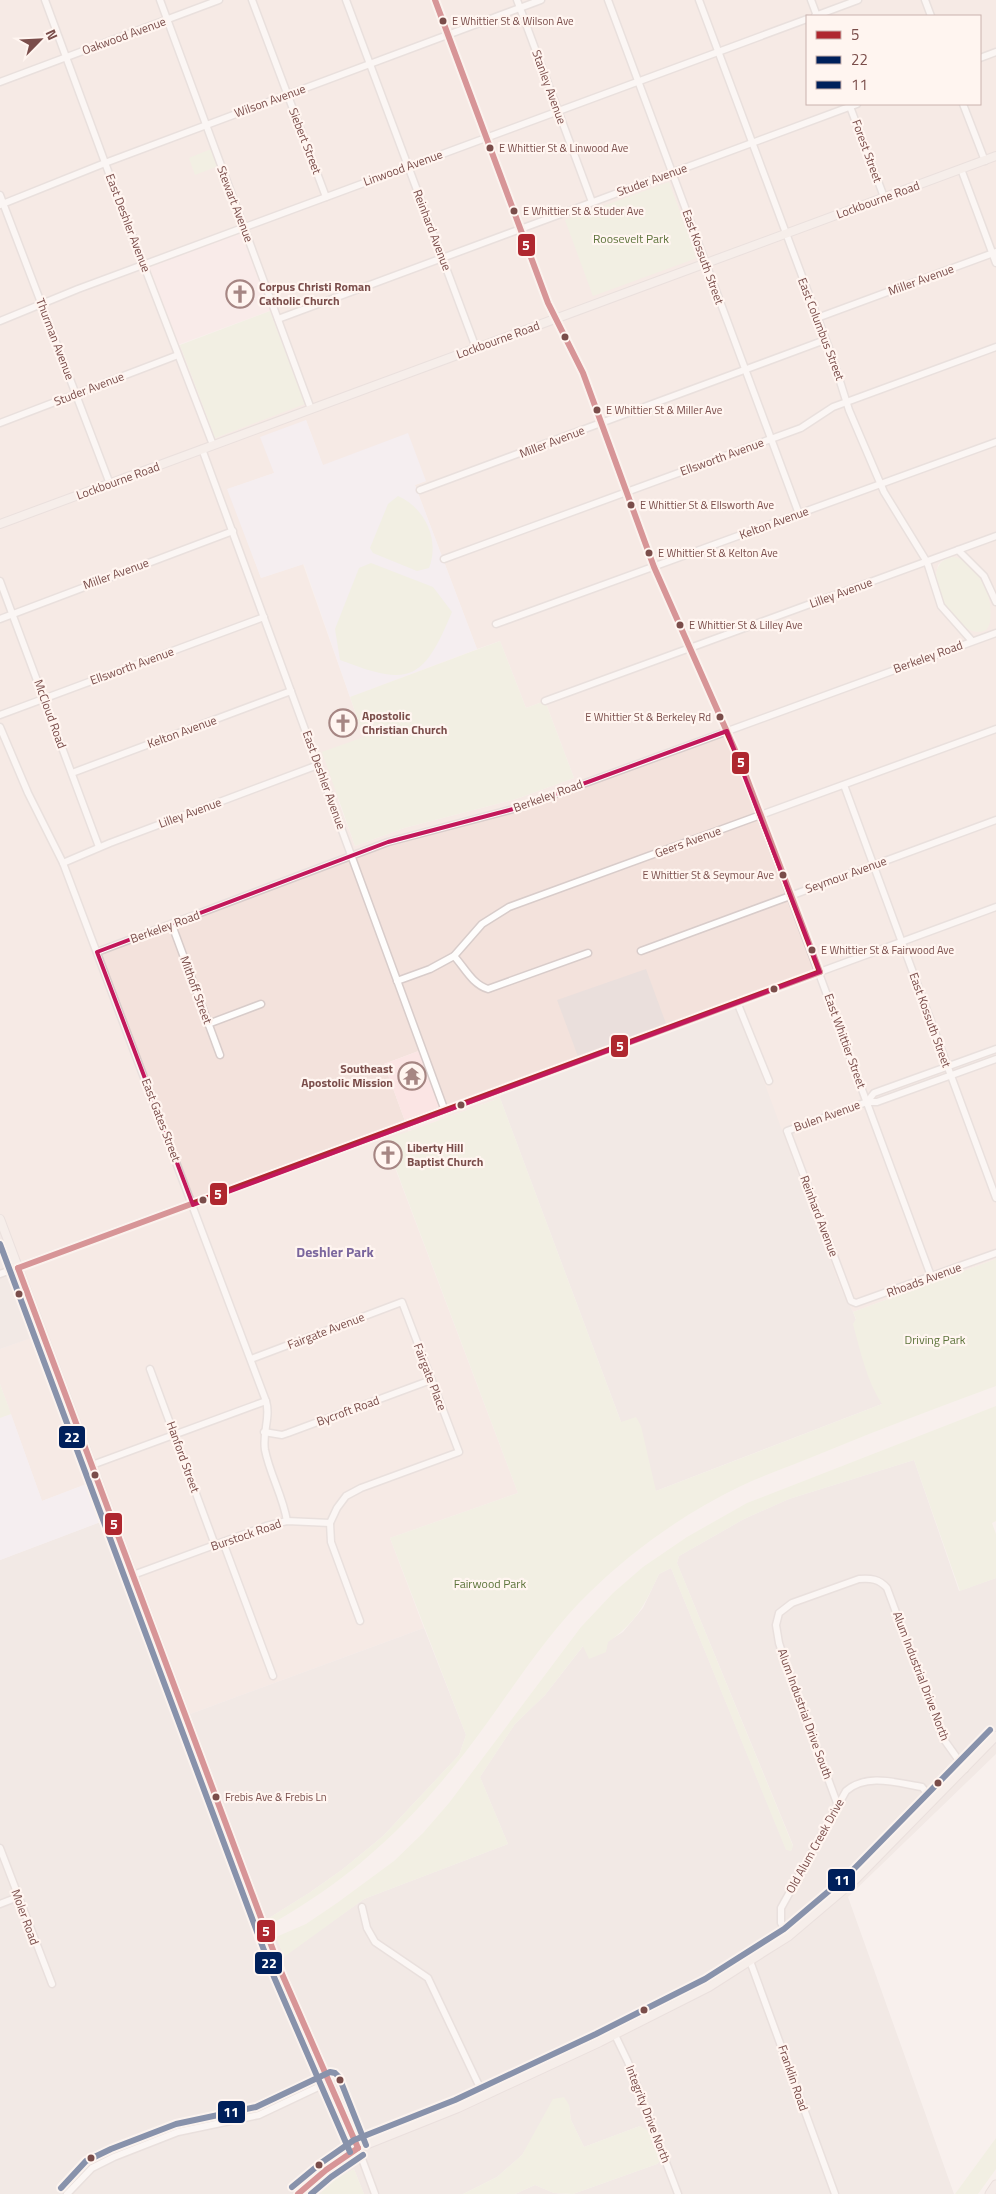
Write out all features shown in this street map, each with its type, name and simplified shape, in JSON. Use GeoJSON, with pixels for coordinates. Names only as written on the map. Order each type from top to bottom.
{"type":"FeatureCollection","features":[{"type":"Feature","properties":{"kind":"highway"},"geometry":{"type":"LineString","coordinates":[[990,2194],[996,2185]]}},
{"type":"Feature","properties":{"kind":"main road","name":"Lockbourne Road"},"geometry":{"type":"LineString","coordinates":[[0,524],[996,156]]}},
{"type":"Feature","properties":{"kind":"main road"},"geometry":{"type":"LineString","coordinates":[[0,1219],[282,1974],[331,2081],[358,2148]]}},
{"type":"Feature","properties":{"kind":"main road"},"geometry":{"type":"LineString","coordinates":[[298,2194],[320,2175],[358,2148],[484,2096],[615,2034],[702,1990],[789,1936],[849,1885],[996,1736]]}},
{"type":"Feature","properties":{"kind":"street","name":"East Deshler Avenue"},"geometry":{"type":"LineString","coordinates":[[45,0],[213,445]]}},
{"type":"Feature","properties":{"kind":"street","name":"Stewart Avenue"},"geometry":{"type":"LineString","coordinates":[[160,0],[312,409]]}},
{"type":"Feature","properties":{"kind":"street","name":"Oakwood Avenue"},"geometry":{"type":"LineString","coordinates":[[0,82],[219,0]]}},
{"type":"Feature","properties":{"kind":"street","name":"Siebert Street"},"geometry":{"type":"LineString","coordinates":[[252,0],[326,197]]}},
{"type":"Feature","properties":{"kind":"street","name":"Reinhard Avenue"},"geometry":{"type":"LineString","coordinates":[[346,0],[476,348]]}},
{"type":"Feature","properties":{"kind":"street","name":"East Whittier Street"},"geometry":{"type":"LineString","coordinates":[[435,0],[520,229],[556,319],[583,373],[654,567],[689,649],[728,731],[761,815],[931,1276]]}},
{"type":"Feature","properties":{"kind":"street","name":"Stanley Avenue"},"geometry":{"type":"LineString","coordinates":[[517,0],[592,202]]}},
{"type":"Feature","properties":{"kind":"street","name":"Wilson Avenue"},"geometry":{"type":"LineString","coordinates":[[2,204],[105,163],[541,0]]}},
{"type":"Feature","properties":{"kind":"street","name":"East Kossuth Street"},"geometry":{"type":"LineString","coordinates":[[608,0],[799,514]]}},
{"type":"Feature","properties":{"kind":"street","name":"East Columbus Street"},"geometry":{"type":"LineString","coordinates":[[699,0],[847,402],[880,484],[899,519],[927,562],[941,606],[972,641]]}},
{"type":"Feature","properties":{"kind":"street"},"geometry":{"type":"LineString","coordinates":[[811,0],[816,15]]}},
{"type":"Feature","properties":{"kind":"street"},"geometry":{"type":"LineString","coordinates":[[819,15],[858,0]]}},
{"type":"Feature","properties":{"kind":"street"},"geometry":{"type":"LineString","coordinates":[[925,0],[931,15]]}},
{"type":"Feature","properties":{"kind":"street","name":"Linwood Avenue"},"geometry":{"type":"LineString","coordinates":[[0,321],[144,264],[806,19]]}},
{"type":"Feature","properties":{"kind":"street"},"geometry":{"type":"LineString","coordinates":[[981,58],[996,52]]}},
{"type":"Feature","properties":{"kind":"street","name":"Studer Avenue"},"geometry":{"type":"LineString","coordinates":[[278,319],[852,105]]}},
{"type":"Feature","properties":{"kind":"street","name":"Forest Street"},"geometry":{"type":"LineString","coordinates":[[852,105],[884,198]]}},
{"type":"Feature","properties":{"kind":"street"},"geometry":{"type":"LineString","coordinates":[[963,105],[985,161]]}},
{"type":"Feature","properties":{"kind":"street"},"geometry":{"type":"LineString","coordinates":[[961,170],[994,253],[996,263]]}},
{"type":"Feature","properties":{"kind":"street","name":"Thurman Avenue"},"geometry":{"type":"LineString","coordinates":[[0,194],[2,204],[110,484]]}},
{"type":"Feature","properties":{"kind":"street","name":"Miller Avenue"},"geometry":{"type":"LineString","coordinates":[[817,318],[994,253]]}},
{"type":"Feature","properties":{"kind":"street","name":"Miller Avenue"},"geometry":{"type":"LineString","coordinates":[[420,490],[825,340]]}},
{"type":"Feature","properties":{"kind":"street","name":"Ellsworth Avenue"},"geometry":{"type":"LineString","coordinates":[[444,559],[801,428],[828,410],[847,402],[996,347]]}},
{"type":"Feature","properties":{"kind":"street","name":"Studer Avenue"},"geometry":{"type":"LineString","coordinates":[[0,422],[178,355]]}},
{"type":"Feature","properties":{"kind":"street","name":"Kelton Avenue"},"geometry":{"type":"LineString","coordinates":[[496,624],[996,442]]}},
{"type":"Feature","properties":{"kind":"street","name":"East Deshler Avenue"},"geometry":{"type":"LineString","coordinates":[[202,449],[445,1112]]}},
{"type":"Feature","properties":{"kind":"street","name":"Miller Avenue"},"geometry":{"type":"LineString","coordinates":[[0,619],[233,531]]}},
{"type":"Feature","properties":{"kind":"street","name":"Lilley Avenue"},"geometry":{"type":"LineString","coordinates":[[545,701],[996,536]]}},
{"type":"Feature","properties":{"kind":"street"},"geometry":{"type":"LineString","coordinates":[[958,550],[984,576],[996,602]]}},
{"type":"Feature","properties":{"kind":"street","name":"McCloud Road"},"geometry":{"type":"LineString","coordinates":[[0,582],[99,847]]}},
{"type":"Feature","properties":{"kind":"street","name":"Ellsworth Avenue"},"geometry":{"type":"LineString","coordinates":[[0,715],[264,618]]}},
{"type":"Feature","properties":{"kind":"street","name":"Berkeley Road"},"geometry":{"type":"LineString","coordinates":[[97,952],[388,842],[517,808],[996,633]]}},
{"type":"Feature","properties":{"kind":"street","name":"Kelton Avenue"},"geometry":{"type":"LineString","coordinates":[[72,773],[291,691]]}},
{"type":"Feature","properties":{"kind":"street","name":"East Gates Street"},"geometry":{"type":"LineString","coordinates":[[0,727],[25,787],[63,862],[266,1400],[268,1411],[264,1432],[266,1454],[282,1498],[287,1521]]}},
{"type":"Feature","properties":{"kind":"street","name":"Geers Avenue"},"geometry":{"type":"LineString","coordinates":[[397,982],[430,969],[454,956],[482,924],[509,907],[996,729]]}},
{"type":"Feature","properties":{"kind":"street","name":"Lilley Avenue"},"geometry":{"type":"LineString","coordinates":[[63,862],[318,765]]}},
{"type":"Feature","properties":{"kind":"street","name":"East Kossuth Street"},"geometry":{"type":"LineString","coordinates":[[844,785],[996,1198]]}},
{"type":"Feature","properties":{"kind":"street","name":"Seymour Avenue"},"geometry":{"type":"LineString","coordinates":[[641,951],[996,820]]}},
{"type":"Feature","properties":{"kind":"street"},"geometry":{"type":"LineString","coordinates":[[0,1274],[193,1205],[996,907]]}},
{"type":"Feature","properties":{"kind":"street","name":"Mithoff Street"},"geometry":{"type":"LineString","coordinates":[[172,925],[220,1054]]}},
{"type":"Feature","properties":{"kind":"street"},"geometry":{"type":"LineString","coordinates":[[454,956],[473,980],[480,986],[488,988],[588,953]]}},
{"type":"Feature","properties":{"kind":"street"},"geometry":{"type":"LineString","coordinates":[[737,1002],[769,1081]]}},
{"type":"Feature","properties":{"kind":"street"},"geometry":{"type":"LineString","coordinates":[[208,1024],[261,1004]]}},
{"type":"Feature","properties":{"kind":"street","name":"Bulen Avenue"},"geometry":{"type":"LineString","coordinates":[[867,1102],[874,1094],[996,1049]]}},
{"type":"Feature","properties":{"kind":"street","name":"Bulen Avenue"},"geometry":{"type":"LineString","coordinates":[[787,1131],[867,1102],[877,1102],[996,1059]]}},
{"type":"Feature","properties":{"kind":"street","name":"Reinhard Avenue"},"geometry":{"type":"LineString","coordinates":[[787,1131],[851,1301]]}},
{"type":"Feature","properties":{"kind":"street","name":"Rhoads Avenue"},"geometry":{"type":"LineString","coordinates":[[851,1301],[861,1302],[996,1253]]}},
{"type":"Feature","properties":{"kind":"street","name":"Fairgate Avenue"},"geometry":{"type":"LineString","coordinates":[[251,1359],[402,1302]]}},
{"type":"Feature","properties":{"kind":"street","name":"Fairgate Place"},"geometry":{"type":"LineString","coordinates":[[330,1523],[341,1502],[352,1492],[459,1452],[402,1302]]}},
{"type":"Feature","properties":{"kind":"street","name":"Hanford Street"},"geometry":{"type":"LineString","coordinates":[[150,1369],[215,1545]]}},
{"type":"Feature","properties":{"kind":"street","name":"Bycroft Road"},"geometry":{"type":"LineString","coordinates":[[264,1432],[275,1434],[288,1433],[431,1380]]}},
{"type":"Feature","properties":{"kind":"street"},"geometry":{"type":"LineString","coordinates":[[92,1465],[266,1400]]}},
{"type":"Feature","properties":{"kind":"street","name":"Burstock Road"},"geometry":{"type":"LineString","coordinates":[[133,1575],[266,1526],[287,1521],[330,1523]]}},
{"type":"Feature","properties":{"kind":"street"},"geometry":{"type":"LineString","coordinates":[[330,1523],[332,1549],[360,1621]]}},
{"type":"Feature","properties":{"kind":"street"},"geometry":{"type":"LineString","coordinates":[[223,1542],[273,1676]]}},
{"type":"Feature","properties":{"kind":"street","name":"Alum Industrial Drive North"},"geometry":{"type":"LineString","coordinates":[[776,1625],[779,1613],[792,1603],[859,1579],[870,1578],[881,1582],[891,1597],[945,1741],[964,1769]]}},
{"type":"Feature","properties":{"kind":"street","name":"Alum Industrial Drive South"},"geometry":{"type":"LineString","coordinates":[[776,1625],[779,1643],[787,1666],[838,1803]]}},
{"type":"Feature","properties":{"kind":"street","name":"Old Alum Creek Drive"},"geometry":{"type":"LineString","coordinates":[[789,1936],[781,1923],[781,1908],[838,1803],[852,1785],[874,1780],[922,1787],[933,1801]]}},
{"type":"Feature","properties":{"kind":"street","name":"Moler Road"},"geometry":{"type":"LineString","coordinates":[[0,1848],[52,1984]]}},
{"type":"Feature","properties":{"kind":"street"},"geometry":{"type":"LineString","coordinates":[[0,1904],[18,1897]]}},
{"type":"Feature","properties":{"kind":"street"},"geometry":{"type":"LineString","coordinates":[[362,1907],[366,1928],[375,1942],[428,1978],[484,2096]]}},
{"type":"Feature","properties":{"kind":"street","name":"Franklin Road"},"geometry":{"type":"LineString","coordinates":[[750,1961],[835,2194]]}},
{"type":"Feature","properties":{"kind":"street","name":"Integrity Drive North"},"geometry":{"type":"LineString","coordinates":[[615,2034],[628,2062],[678,2194]]}},
{"type":"Feature","properties":{"kind":"street"},"geometry":{"type":"LineString","coordinates":[[67,2194],[92,2168],[114,2157],[178,2132],[259,2115],[331,2081]]}},
{"type":"Feature","properties":{"kind":"street"},"geometry":{"type":"LineString","coordinates":[[358,2148],[375,2194]]}},
{"type":"Feature","properties":{"kind":"highlighted area"},"geometry":{"type":"Polygon","coordinates":[[[727,731],[820,972],[193,1205],[97,952],[388,842],[517,808],[727,731]]]}},
{"type":"Feature","properties":{"kind":"shaded area"},"geometry":{"type":"Polygon","coordinates":[[[0,0],[996,0],[996,1259],[853,1312],[840,1287],[580,1062],[502,1091],[500,1098],[448,1117],[424,1049],[384,1064],[409,1132],[385,1141],[518,1493],[390,1538],[424,1628],[185,1716],[97,1480],[42,1501],[0,1384],[0,1349],[41,1334],[0,1219],[0,0]],[[245,228],[175,346],[180,345],[215,438],[305,403],[270,311],[275,310],[245,228]],[[306,420],[274,473],[228,489],[261,578],[303,564],[364,737],[338,800],[355,846],[404,828],[516,799],[574,778],[545,701],[526,708],[500,641],[477,649],[415,485],[426,481],[323,466],[306,420]],[[953,557],[944,559],[938,565],[936,576],[953,557]]]}},
{"type":"Feature","properties":{"kind":"shaded area"},"geometry":{"type":"Polygon","coordinates":[[[245,228],[275,309],[175,346],[145,265],[245,228]]]}},
{"type":"Feature","properties":{"kind":"shaded area"},"geometry":{"type":"Polygon","coordinates":[[[306,420],[323,465],[408,433],[426,481],[415,485],[477,649],[350,697],[304,564],[261,578],[227,489],[274,473],[260,437],[306,420]]]}},
{"type":"Feature","properties":{"kind":"shaded area"},"geometry":{"type":"Polygon","coordinates":[[[646,969],[668,1029],[735,1004],[840,1287],[853,1312],[887,1402],[648,1494],[500,1098],[502,1091],[580,1062],[557,1000],[646,969]]]}},
{"type":"Feature","properties":{"kind":"shaded area"},"geometry":{"type":"Polygon","coordinates":[[[424,1049],[448,1117],[409,1132],[384,1064],[424,1049]]]}},
{"type":"Feature","properties":{"kind":"shaded area"},"geometry":{"type":"Polygon","coordinates":[[[0,1219],[42,1334],[0,1349],[0,1219]]]}},
{"type":"Feature","properties":{"kind":"shaded area"},"geometry":{"type":"Polygon","coordinates":[[[11,1414],[42,1501],[97,1480],[111,1518],[0,1560],[0,1418],[11,1414]]]}},
{"type":"Feature","properties":{"kind":"shaded area"},"geometry":{"type":"Polygon","coordinates":[[[914,1460],[959,1591],[996,1578],[996,1754],[848,1897],[954,2194],[573,2194],[657,2164],[662,2159],[640,2126],[584,2147],[571,2120],[569,2105],[538,2129],[522,2155],[497,2177],[463,2194],[364,2194],[354,2169],[330,2182],[320,2194],[0,2194],[0,1560],[111,1518],[185,1716],[424,1628],[466,1735],[459,1755],[383,1836],[343,1869],[269,1918],[284,1956],[364,1899],[508,1844],[480,1777],[515,1724],[545,1695],[584,1645],[607,1642],[623,1632],[643,1608],[659,1574],[671,1568],[786,1849],[791,1851],[793,1845],[677,1563],[679,1556],[744,1519],[789,1499],[914,1460]]]}},
{"type":"Feature","properties":{"kind":"shaded area"},"geometry":{"type":"Polygon","coordinates":[[[535,2185],[554,2193],[566,2194],[515,2194],[535,2185]]]}},
{"type":"Feature","properties":{"kind":"green space"},"geometry":{"type":"Polygon","coordinates":[[[211,149],[218,166],[195,175],[189,158],[211,149]]]}},
{"type":"Feature","properties":{"kind":"green space","name":"Roosevelt Park"},"geometry":{"type":"Polygon","coordinates":[[[669,182],[697,258],[593,296],[565,220],[669,182]]]}},
{"type":"Feature","properties":{"kind":"green space"},"geometry":{"type":"Polygon","coordinates":[[[270,311],[305,404],[215,438],[180,345],[270,311]]]}},
{"type":"Feature","properties":{"kind":"green space"},"geometry":{"type":"Polygon","coordinates":[[[398,496],[416,508],[428,526],[433,547],[429,568],[417,571],[373,553],[370,548],[388,504],[398,496]]]}},
{"type":"Feature","properties":{"kind":"green space"},"geometry":{"type":"Polygon","coordinates":[[[953,557],[971,564],[982,578],[988,593],[991,611],[989,625],[986,630],[974,631],[962,626],[951,615],[942,601],[937,587],[936,573],[941,562],[953,557]]]}},
{"type":"Feature","properties":{"kind":"green space"},"geometry":{"type":"Polygon","coordinates":[[[371,563],[433,587],[452,612],[432,652],[422,665],[411,672],[399,675],[383,674],[340,660],[335,629],[359,568],[371,563]]]}},
{"type":"Feature","properties":{"kind":"green space"},"geometry":{"type":"Polygon","coordinates":[[[500,641],[526,708],[545,701],[574,778],[516,799],[404,828],[355,846],[322,752],[364,737],[350,697],[500,641]]]}},
{"type":"Feature","properties":{"kind":"green space","name":"Fairwood Park"},"geometry":{"type":"Polygon","coordinates":[[[500,1098],[621,1422],[636,1417],[641,1426],[656,1491],[882,1404],[864,1366],[853,1324],[856,1319],[853,1312],[996,1259],[996,1386],[869,1434],[741,1486],[680,1520],[642,1547],[590,1592],[557,1628],[446,1777],[402,1825],[378,1848],[328,1888],[271,1924],[269,1918],[343,1869],[383,1836],[459,1755],[466,1735],[390,1538],[518,1493],[385,1140],[500,1098]]]}},
{"type":"Feature","properties":{"kind":"green space"},"geometry":{"type":"Polygon","coordinates":[[[0,1384],[11,1414],[0,1418],[0,1384]]]}},
{"type":"Feature","properties":{"kind":"green space"},"geometry":{"type":"Polygon","coordinates":[[[996,1406],[996,1521],[992,1523],[996,1534],[996,1578],[960,1591],[914,1460],[789,1499],[744,1519],[679,1556],[677,1563],[793,1846],[791,1851],[786,1850],[671,1568],[659,1574],[639,1612],[626,1628],[608,1642],[606,1652],[589,1659],[583,1646],[545,1695],[515,1724],[480,1777],[508,1844],[364,1899],[284,1957],[276,1937],[306,1924],[337,1903],[394,1861],[423,1833],[449,1803],[581,1627],[613,1593],[643,1567],[687,1537],[747,1503],[996,1406]]]}},
{"type":"Feature","properties":{"kind":"green space"},"geometry":{"type":"Polygon","coordinates":[[[564,2097],[569,2105],[571,2120],[584,2147],[640,2126],[650,2132],[662,2160],[657,2164],[573,2194],[554,2193],[535,2185],[515,2194],[463,2194],[497,2177],[522,2155],[553,2099],[564,2097]]]}},
{"type":"Feature","properties":{"kind":"green space"},"geometry":{"type":"Polygon","coordinates":[[[996,2138],[996,2169],[978,2194],[955,2194],[996,2138]]]}},
{"type":"Feature","properties":{"kind":"green space"},"geometry":{"type":"Polygon","coordinates":[[[354,2169],[364,2194],[320,2194],[330,2182],[354,2169]]]}},
{"type":"Feature","properties":{"kind":"transit line","name":"5"},"geometry":{"type":"LineString","coordinates":[[435,0],[548,303],[583,373],[654,567],[743,768],[820,972]]}},
{"type":"Feature","properties":{"kind":"transit line","name":"5"},"geometry":{"type":"LineString","coordinates":[[18,1268],[820,972]]}},
{"type":"Feature","properties":{"kind":"transit line","name":"22"},"geometry":{"type":"LineString","coordinates":[[0,1244],[274,1977],[350,2152]]}},
{"type":"Feature","properties":{"kind":"transit line","name":"5"},"geometry":{"type":"LineString","coordinates":[[18,1268],[282,1974],[358,2148]]}},
{"type":"Feature","properties":{"kind":"transit line","name":"11"},"geometry":{"type":"LineString","coordinates":[[292,2187],[321,2163],[354,2140],[455,2100],[596,2034],[705,1979],[784,1929],[849,1874],[990,1730]]}},
{"type":"Feature","properties":{"kind":"transit line","name":"11"},"geometry":{"type":"LineString","coordinates":[[61,2188],[86,2161],[111,2149],[176,2124],[256,2107],[330,2072],[335,2073],[339,2077],[366,2145]]}},
{"type":"Feature","properties":{"kind":"transit line","name":"5"},"geometry":{"type":"LineString","coordinates":[[298,2194],[326,2170],[358,2148]]}},
{"type":"Feature","properties":{"kind":"transit line","name":"22"},"geometry":{"type":"LineString","coordinates":[[311,2194],[331,2177],[363,2155]]}},
{"type":"Feature","properties":{"kind":"place","name":"E Whittier St & Wilson Ave"},"geometry":{"type":"Point","coordinates":[443,21]}},
{"type":"Feature","properties":{"kind":"place","name":"E Whittier St & Linwood Ave"},"geometry":{"type":"Point","coordinates":[490,148]}},
{"type":"Feature","properties":{"kind":"place","name":"E Whittier St & Studer Ave"},"geometry":{"type":"Point","coordinates":[514,211]}},
{"type":"Feature","properties":{"kind":"place","name":"Corpus Christi Roman Catholic Church"},"geometry":{"type":"Point","coordinates":[240,294]}},
{"type":"Feature","properties":{"kind":"place","name":"E Whittier St & Miller Ave"},"geometry":{"type":"Point","coordinates":[597,410]}},
{"type":"Feature","properties":{"kind":"place","name":"E Whittier St & Ellsworth Ave"},"geometry":{"type":"Point","coordinates":[631,505]}},
{"type":"Feature","properties":{"kind":"place","name":"E Whittier St & Kelton Ave"},"geometry":{"type":"Point","coordinates":[649,553]}},
{"type":"Feature","properties":{"kind":"place","name":"E Whittier St & Lilley Ave"},"geometry":{"type":"Point","coordinates":[680,625]}},
{"type":"Feature","properties":{"kind":"place","name":"E Whittier St & Berkeley Rd"},"geometry":{"type":"Point","coordinates":[720,717]}},
{"type":"Feature","properties":{"kind":"place","name":"Apostolic Christian Church"},"geometry":{"type":"Point","coordinates":[343,723]}},
{"type":"Feature","properties":{"kind":"place","name":"E Whittier St & Seymour Ave"},"geometry":{"type":"Point","coordinates":[783,875]}},
{"type":"Feature","properties":{"kind":"place","name":"E Whittier St & Fairwood Ave"},"geometry":{"type":"Point","coordinates":[812,950]}},
{"type":"Feature","properties":{"kind":"place","name":"Southeast Apostolic Mission"},"geometry":{"type":"Point","coordinates":[412,1076]}},
{"type":"Feature","properties":{"kind":"place","name":"Liberty Hill Baptist Church"},"geometry":{"type":"Point","coordinates":[388,1155]}},
{"type":"Feature","properties":{"kind":"place","name":"Frebis Ave & Frebis Ln"},"geometry":{"type":"Point","coordinates":[216,1797]}},
{"type":"Feature","properties":{"kind":"district","name":"Deshler Park"},"geometry":{"type":"Point","coordinates":[335,1252]}},
{"type":"Feature","properties":{"kind":"park label","name":"Driving Park"},"geometry":{"type":"Point","coordinates":[935,1340]}}]}
